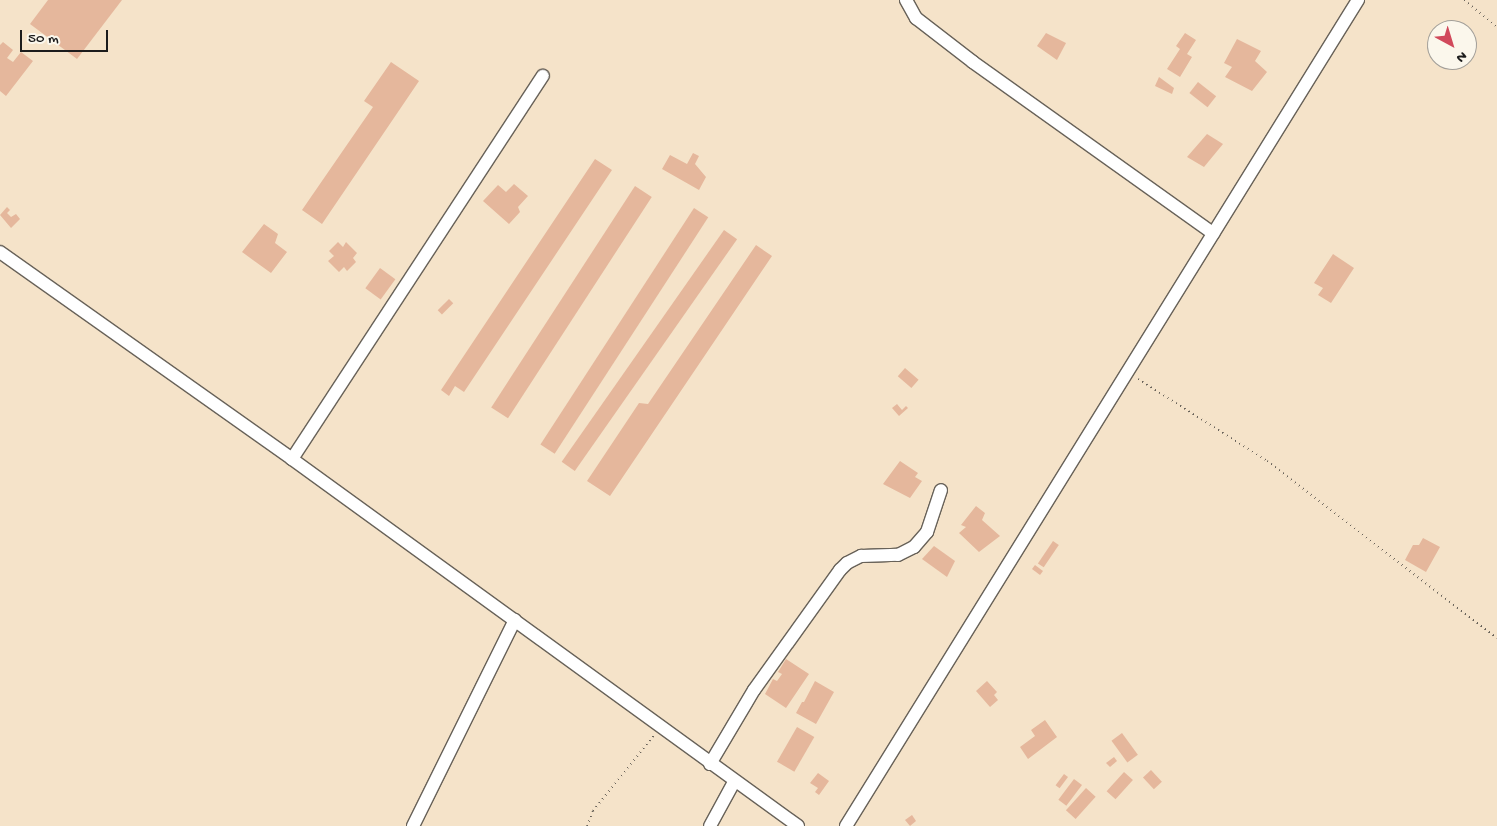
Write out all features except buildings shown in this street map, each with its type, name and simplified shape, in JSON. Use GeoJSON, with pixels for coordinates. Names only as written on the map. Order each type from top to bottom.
{"type":"FeatureCollection","features":[{"type":"Feature","properties":{"kind":"street"},"geometry":{"type":"LineString","coordinates":[[906,0],[916,18],[972,62],[1051,120],[1213,233]]}},
{"type":"Feature","properties":{"kind":"street"},"geometry":{"type":"LineString","coordinates":[[846,826],[1358,0]]}},
{"type":"Feature","properties":{"kind":"street"},"geometry":{"type":"LineString","coordinates":[[292,459],[543,76]]}},
{"type":"Feature","properties":{"kind":"street"},"geometry":{"type":"LineString","coordinates":[[0,252],[292,459],[515,620],[734,782],[798,826]]}},
{"type":"Feature","properties":{"kind":"street"},"geometry":{"type":"LineString","coordinates":[[710,764],[754,690],[840,570],[847,563],[861,556],[898,555],[923,540],[932,522],[940,490]]}},
{"type":"Feature","properties":{"kind":"street"},"geometry":{"type":"LineString","coordinates":[[413,826],[515,620]]}},
{"type":"Feature","properties":{"kind":"street"},"geometry":{"type":"LineString","coordinates":[[710,826],[734,782]]}},
{"type":"Feature","properties":{"kind":"path"},"geometry":{"type":"LineString","coordinates":[[1464,0],[1495,23],[1497,27]]}},
{"type":"Feature","properties":{"kind":"path"},"geometry":{"type":"LineString","coordinates":[[1127,372],[1267,461],[1497,638]]}},
{"type":"Feature","properties":{"kind":"path"},"geometry":{"type":"LineString","coordinates":[[587,826],[593,811],[660,727]]}}]}
